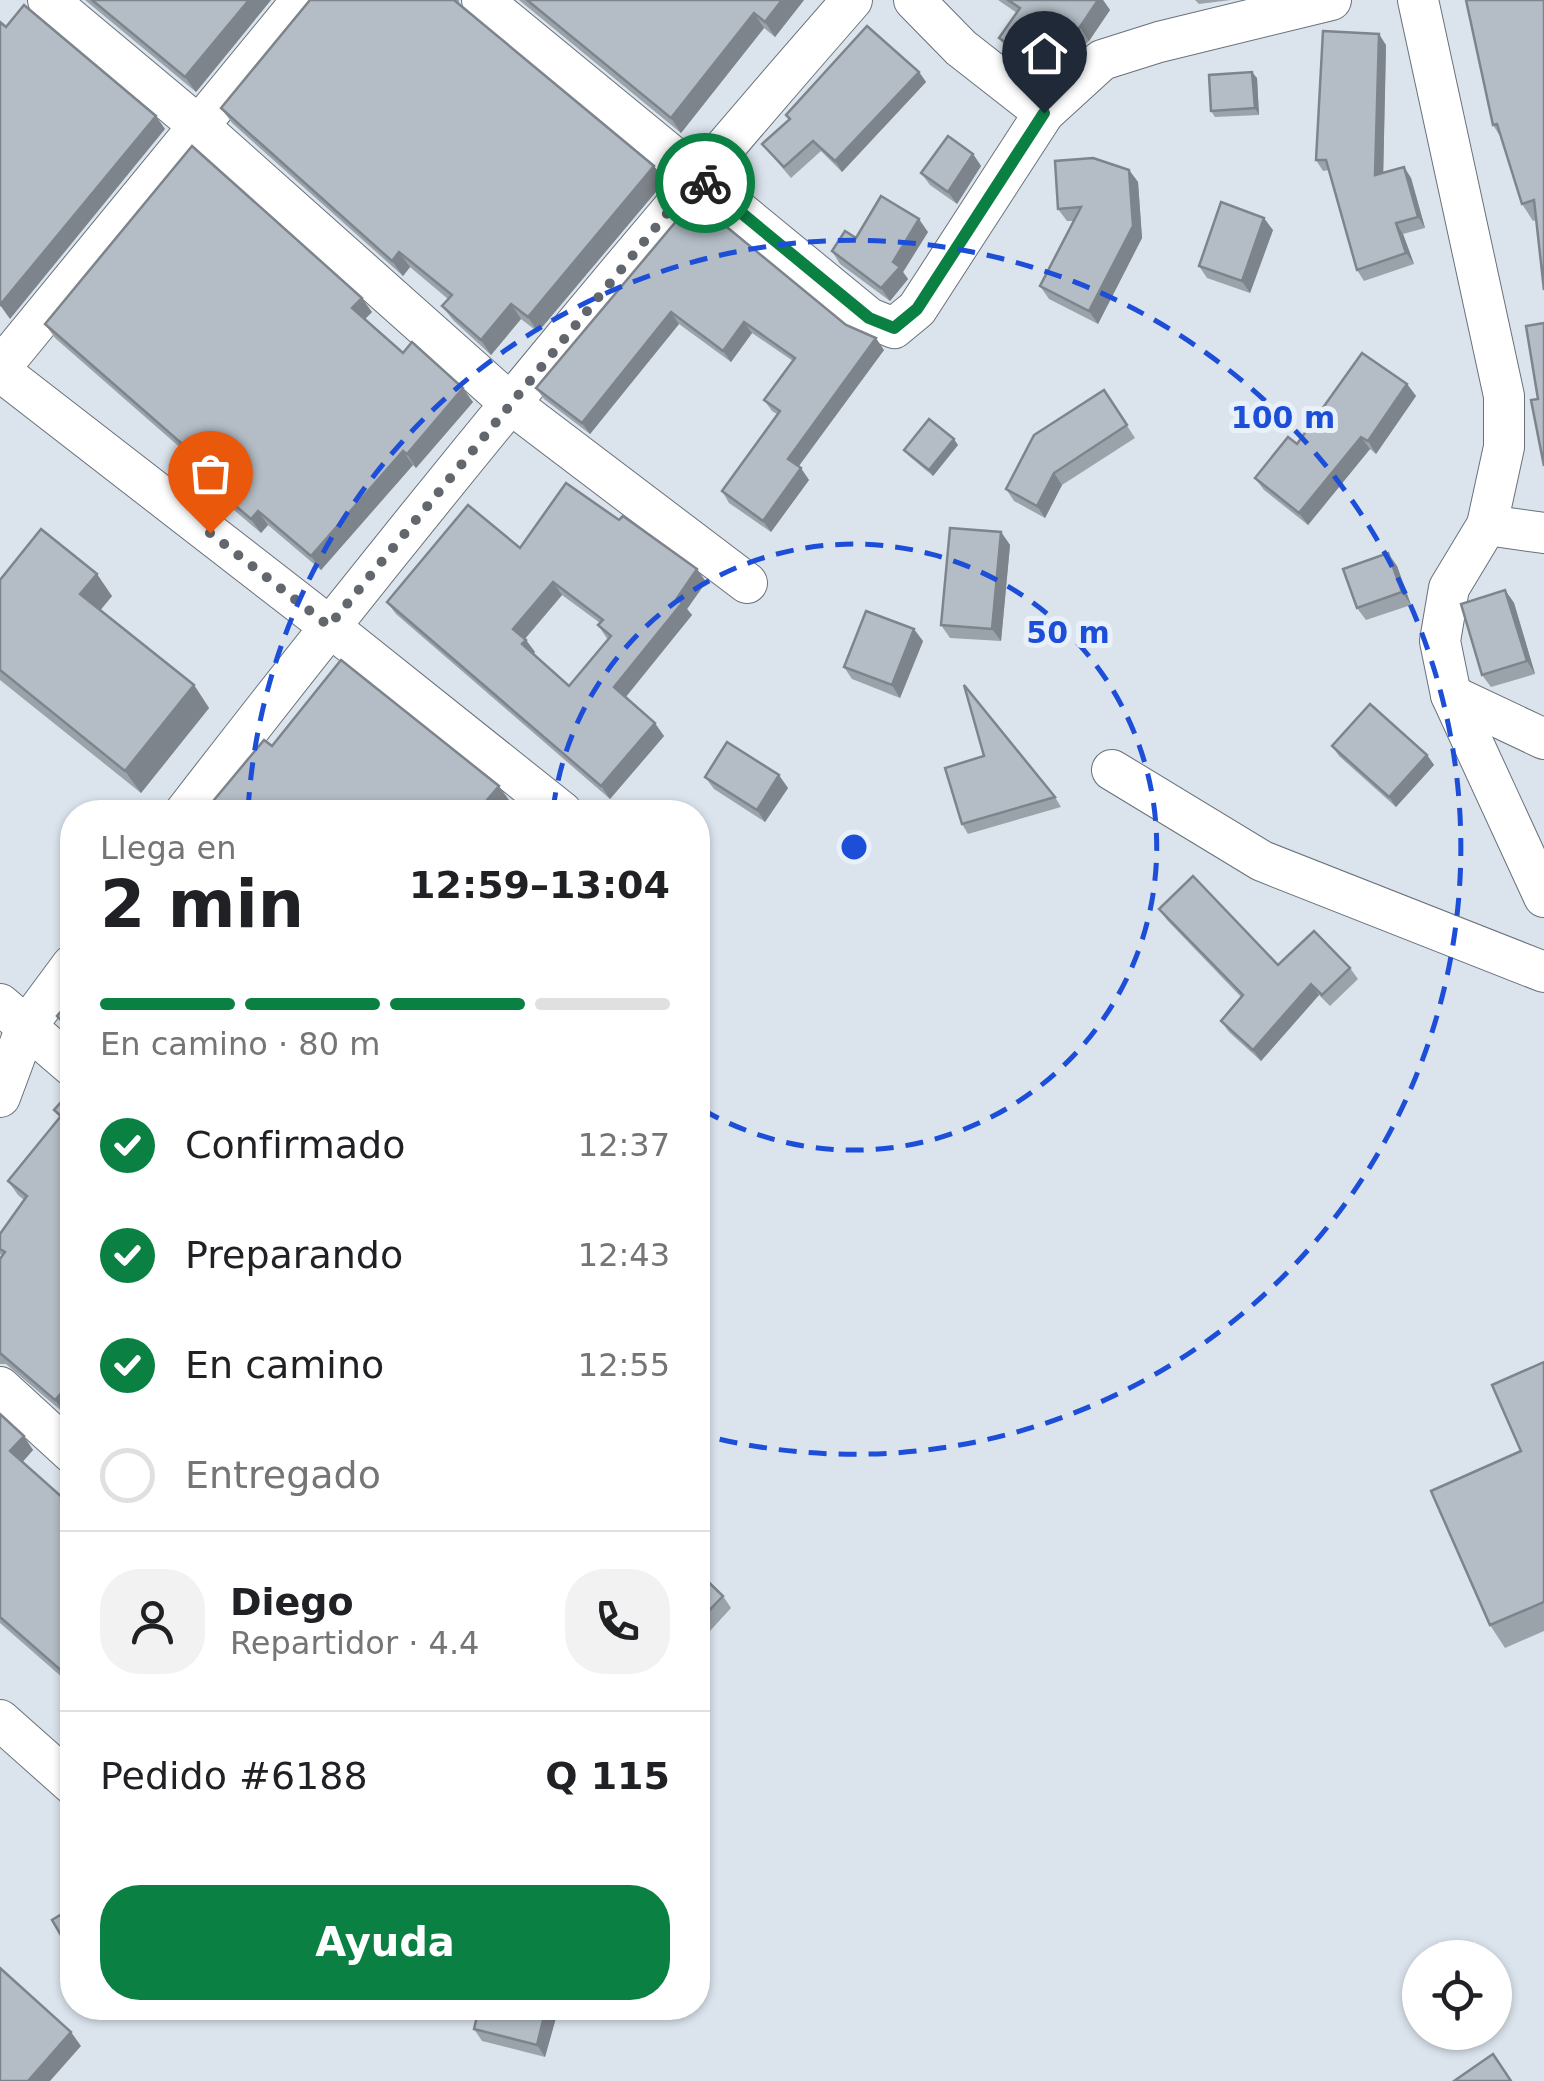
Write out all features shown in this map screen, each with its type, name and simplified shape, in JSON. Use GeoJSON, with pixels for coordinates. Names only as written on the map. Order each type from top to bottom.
{"type":"FeatureCollection","features":[{"type":"Feature","properties":{"kind":"street"},"geometry":{"type":"LineString","coordinates":[[48,0],[200,127],[512,404],[746,583]]}},
{"type":"Feature","properties":{"kind":"street"},"geometry":{"type":"LineString","coordinates":[[302,0],[0,369],[547,800]]}},
{"type":"Feature","properties":{"kind":"street"},"geometry":{"type":"LineString","coordinates":[[482,0],[869,318],[894,328],[917,309],[1044,113],[1102,60],[1331,0]]}},
{"type":"Feature","properties":{"kind":"street"},"geometry":{"type":"LineString","coordinates":[[194,800],[329,626],[697,177],[852,0]]}},
{"type":"Feature","properties":{"kind":"street"},"geometry":{"type":"LineString","coordinates":[[914,0],[961,48],[1044,113]]}},
{"type":"Feature","properties":{"kind":"street"},"geometry":{"type":"LineString","coordinates":[[1418,0],[1504,396],[1504,447],[1487,526],[1449,588],[1440,641],[1451,695],[1544,898]]}},
{"type":"Feature","properties":{"kind":"street"},"geometry":{"type":"LineString","coordinates":[[1487,526],[1544,534]]}},
{"type":"Feature","properties":{"kind":"street"},"geometry":{"type":"LineString","coordinates":[[1451,695],[1544,739]]}},
{"type":"Feature","properties":{"kind":"street"},"geometry":{"type":"LineString","coordinates":[[1112,770],[1262,860],[1544,972]]}},
{"type":"Feature","properties":{"kind":"street"},"geometry":{"type":"LineString","coordinates":[[0,1097],[13,1016],[60,975]]}},
{"type":"Feature","properties":{"kind":"street"},"geometry":{"type":"LineString","coordinates":[[13,1016],[60,1056]]}},
{"type":"Feature","properties":{"kind":"street"},"geometry":{"type":"LineString","coordinates":[[0,1387],[60,1442]]}},
{"type":"Feature","properties":{"kind":"street"},"geometry":{"type":"LineString","coordinates":[[0,1720],[60,1773]]}},
{"type":"Feature","properties":{"kind":"building"},"geometry":{"type":"Polygon","coordinates":[[[92,0],[249,0],[185,77],[92,0]]]}},
{"type":"Feature","properties":{"kind":"building"},"geometry":{"type":"Polygon","coordinates":[[[310,0],[454,0],[654,166],[528,317],[511,304],[481,340],[442,306],[452,295],[399,252],[392,261],[221,108],[310,0]]]}},
{"type":"Feature","properties":{"kind":"building"},"geometry":{"type":"Polygon","coordinates":[[[527,0],[782,0],[765,22],[754,13],[671,118],[527,0]]]}},
{"type":"Feature","properties":{"kind":"building"},"geometry":{"type":"Polygon","coordinates":[[[1008,0],[1098,0],[1080,27],[1038,64],[999,38],[1020,8],[1008,0]]]}},
{"type":"Feature","properties":{"kind":"building"},"geometry":{"type":"Polygon","coordinates":[[[1466,0],[1544,0],[1544,290],[1534,200],[1522,204],[1497,124],[1493,125],[1466,0]]]}},
{"type":"Feature","properties":{"kind":"building"},"geometry":{"type":"Polygon","coordinates":[[[24,5],[156,116],[0,305],[0,22],[6,27],[24,5]]]}},
{"type":"Feature","properties":{"kind":"building"},"geometry":{"type":"Polygon","coordinates":[[[867,26],[919,72],[835,161],[813,141],[784,167],[762,144],[790,119],[786,115],[867,26]]]}},
{"type":"Feature","properties":{"kind":"building"},"geometry":{"type":"Polygon","coordinates":[[[1323,31],[1379,34],[1375,175],[1404,167],[1418,217],[1396,223],[1406,253],[1357,270],[1326,160],[1316,160],[1323,31]]]}},
{"type":"Feature","properties":{"kind":"building"},"geometry":{"type":"Polygon","coordinates":[[[1252,72],[1255,108],[1211,111],[1209,75],[1252,72]]]}},
{"type":"Feature","properties":{"kind":"building"},"geometry":{"type":"Polygon","coordinates":[[[948,136],[973,154],[948,192],[921,173],[948,136]]]}},
{"type":"Feature","properties":{"kind":"building"},"geometry":{"type":"Polygon","coordinates":[[[192,146],[362,298],[352,308],[403,353],[412,342],[463,388],[311,556],[258,511],[251,519],[211,485],[219,476],[45,324],[192,146]]]}},
{"type":"Feature","properties":{"kind":"building"},"geometry":{"type":"Polygon","coordinates":[[[1093,158],[1129,170],[1133,226],[1089,311],[1040,286],[1081,207],[1058,209],[1055,161],[1093,158]]]}},
{"type":"Feature","properties":{"kind":"building"},"geometry":{"type":"Polygon","coordinates":[[[881,196],[919,219],[893,262],[900,267],[881,288],[832,251],[845,231],[856,238],[881,196]]]}},
{"type":"Feature","properties":{"kind":"building"},"geometry":{"type":"Polygon","coordinates":[[[694,200],[846,325],[876,338],[788,459],[801,468],[763,521],[722,491],[780,411],[764,400],[795,358],[744,322],[723,351],[671,312],[582,423],[536,388],[694,200]]]}},
{"type":"Feature","properties":{"kind":"building"},"geometry":{"type":"Polygon","coordinates":[[[1221,202],[1264,218],[1242,281],[1199,266],[1221,202]]]}},
{"type":"Feature","properties":{"kind":"building"},"geometry":{"type":"Polygon","coordinates":[[[1544,323],[1544,466],[1531,400],[1538,399],[1526,326],[1544,323]]]}},
{"type":"Feature","properties":{"kind":"building"},"geometry":{"type":"Polygon","coordinates":[[[1362,353],[1407,384],[1368,441],[1361,437],[1299,513],[1255,478],[1288,437],[1297,444],[1362,353]]]}},
{"type":"Feature","properties":{"kind":"building"},"geometry":{"type":"Polygon","coordinates":[[[1104,390],[1127,425],[1054,473],[1037,506],[1006,489],[1034,435],[1104,390]]]}},
{"type":"Feature","properties":{"kind":"building"},"geometry":{"type":"Polygon","coordinates":[[[929,419],[954,439],[929,470],[904,450],[929,419]]]}},
{"type":"Feature","properties":{"kind":"building"},"geometry":{"type":"Polygon","coordinates":[[[566,483],[619,520],[623,516],[697,569],[677,598],[682,603],[614,687],[655,723],[601,786],[387,602],[468,505],[520,548],[566,483]],[[553,582],[513,629],[526,640],[522,644],[569,686],[611,636],[598,625],[603,620],[553,582]]]}},
{"type":"Feature","properties":{"kind":"building"},"geometry":{"type":"Polygon","coordinates":[[[950,528],[1001,532],[992,629],[941,625],[950,528]]]}},
{"type":"Feature","properties":{"kind":"building"},"geometry":{"type":"Polygon","coordinates":[[[41,529],[97,574],[80,594],[194,685],[125,771],[0,670],[0,580],[41,529]]]}},
{"type":"Feature","properties":{"kind":"building"},"geometry":{"type":"Polygon","coordinates":[[[1388,553],[1402,592],[1357,608],[1343,569],[1388,553]]]}},
{"type":"Feature","properties":{"kind":"building"},"geometry":{"type":"Polygon","coordinates":[[[1505,590],[1527,661],[1482,675],[1461,604],[1505,590]]]}},
{"type":"Feature","properties":{"kind":"building"},"geometry":{"type":"Polygon","coordinates":[[[866,611],[914,629],[892,685],[844,667],[866,611]]]}},
{"type":"Feature","properties":{"kind":"building"},"geometry":{"type":"Polygon","coordinates":[[[341,660],[499,786],[487,800],[214,800],[264,740],[272,746],[341,660]]]}},
{"type":"Feature","properties":{"kind":"building"},"geometry":{"type":"Polygon","coordinates":[[[964,685],[1055,797],[962,824],[945,768],[984,756],[964,685]]]}},
{"type":"Feature","properties":{"kind":"building"},"geometry":{"type":"Polygon","coordinates":[[[1370,704],[1427,755],[1389,797],[1332,746],[1370,704]]]}},
{"type":"Feature","properties":{"kind":"building"},"geometry":{"type":"Polygon","coordinates":[[[727,742],[779,775],[757,810],[705,777],[727,742]]]}},
{"type":"Feature","properties":{"kind":"building"},"geometry":{"type":"Polygon","coordinates":[[[1193,876],[1278,965],[1314,931],[1350,968],[1322,995],[1311,984],[1253,1050],[1221,1021],[1243,995],[1159,909],[1193,876]]]}},
{"type":"Feature","properties":{"kind":"building"},"geometry":{"type":"Polygon","coordinates":[[[60,1117],[60,1395],[55,1400],[0,1353],[0,1259],[5,1252],[0,1249],[0,1234],[27,1196],[8,1181],[60,1117]]]}},
{"type":"Feature","properties":{"kind":"building"},"geometry":{"type":"Polygon","coordinates":[[[1544,1362],[1544,1602],[1490,1625],[1431,1491],[1521,1451],[1492,1385],[1544,1362]]]}},
{"type":"Feature","properties":{"kind":"building"},"geometry":{"type":"Polygon","coordinates":[[[0,1414],[24,1436],[10,1451],[60,1495],[60,1670],[0,1617],[0,1414]]]}},
{"type":"Feature","properties":{"kind":"building"},"geometry":{"type":"Polygon","coordinates":[[[710,1584],[723,1596],[710,1610],[710,1584]]]}},
{"type":"Feature","properties":{"kind":"building"},"geometry":{"type":"Polygon","coordinates":[[[60,1915],[60,1934],[52,1920],[60,1915]]]}},
{"type":"Feature","properties":{"kind":"building"},"geometry":{"type":"Polygon","coordinates":[[[0,1968],[71,2032],[28,2081],[0,2081],[0,1968]]]}},
{"type":"Feature","properties":{"kind":"building"},"geometry":{"type":"Polygon","coordinates":[[[476,2020],[543,2020],[537,2045],[474,2029],[476,2020]]]}},
{"type":"Feature","properties":{"kind":"building"},"geometry":{"type":"Polygon","coordinates":[[[1493,2054],[1511,2081],[1454,2081],[1493,2054]]]}},
{"type":"Feature","properties":{"kind":"way so far"},"geometry":{"type":"LineString","coordinates":[[210,533],[329,626],[697,177],[705,183]]}},
{"type":"Feature","properties":{"kind":"route"},"geometry":{"type":"LineString","coordinates":[[705,183],[869,318],[894,328],[917,309],[1044,113]]}}]}
